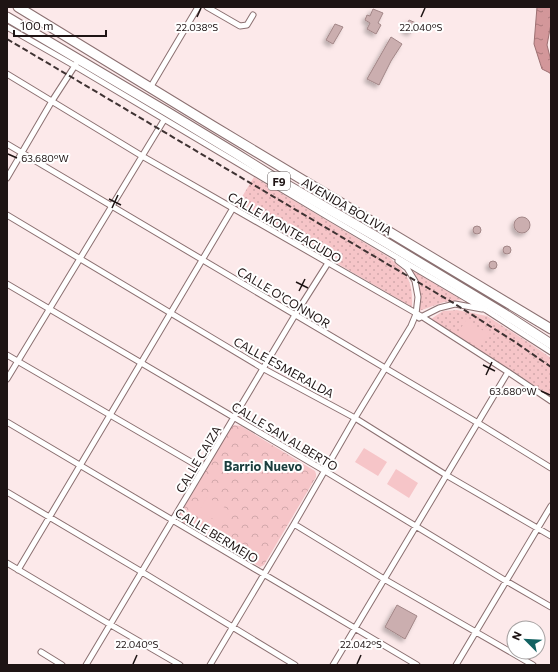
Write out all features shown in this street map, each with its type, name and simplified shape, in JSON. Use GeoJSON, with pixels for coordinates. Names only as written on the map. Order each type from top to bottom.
{"type":"FeatureCollection","features":[{"type":"Feature","properties":{"kind":"highway","name":"AVENIDA BOLIVIA"},"geometry":{"type":"LineString","coordinates":[[18,7],[551,329]]}},
{"type":"Feature","properties":{"kind":"highway","name":"AVENIDA BOLIVIA"},"geometry":{"type":"LineString","coordinates":[[7,17],[77,63],[222,145],[503,313],[551,344]]}},
{"type":"Feature","properties":{"kind":"street"},"geometry":{"type":"LineString","coordinates":[[150,88],[198,7]]}},
{"type":"Feature","properties":{"kind":"street"},"geometry":{"type":"LineString","coordinates":[[207,7],[240,26],[247,25],[253,15]]}},
{"type":"Feature","properties":{"kind":"street"},"geometry":{"type":"LineString","coordinates":[[7,27],[77,63],[164,120],[486,310],[551,352]]}},
{"type":"Feature","properties":{"kind":"street"},"geometry":{"type":"LineString","coordinates":[[7,178],[52,101],[77,63]]}},
{"type":"Feature","properties":{"kind":"street","name":"CALLE MONTEAGUDO"},"geometry":{"type":"LineString","coordinates":[[7,74],[142,156],[418,315],[551,401]]}},
{"type":"Feature","properties":{"kind":"street"},"geometry":{"type":"LineString","coordinates":[[7,379],[164,120]]}},
{"type":"Feature","properties":{"kind":"street","name":"CALLE O'CONNOR"},"geometry":{"type":"LineString","coordinates":[[7,144],[295,316],[478,423],[551,468]]}},
{"type":"Feature","properties":{"kind":"street"},"geometry":{"type":"LineString","coordinates":[[18,570],[233,208]]}},
{"type":"Feature","properties":{"kind":"street","name":"CALLE ESMERALDA"},"geometry":{"type":"LineString","coordinates":[[7,215],[264,369],[355,418],[446,475],[551,536]]}},
{"type":"Feature","properties":{"kind":"street"},"geometry":{"type":"LineString","coordinates":[[210,665],[355,418],[418,315],[418,298],[414,280],[407,268],[392,254]]}},
{"type":"Feature","properties":{"kind":"street","name":"CALLE CAIZA"},"geometry":{"type":"LineString","coordinates":[[86,665],[328,263]]}},
{"type":"Feature","properties":{"kind":"street","name":"CALLE SAN ALBERTO"},"geometry":{"type":"LineString","coordinates":[[7,284],[325,471],[551,607]]}},
{"type":"Feature","properties":{"kind":"street"},"geometry":{"type":"LineString","coordinates":[[418,315],[455,304],[503,313]]}},
{"type":"Feature","properties":{"kind":"street"},"geometry":{"type":"LineString","coordinates":[[7,355],[203,469]]}},
{"type":"Feature","properties":{"kind":"street"},"geometry":{"type":"LineString","coordinates":[[333,665],[508,372]]}},
{"type":"Feature","properties":{"kind":"street","name":"CALLE BERMEJO"},"geometry":{"type":"LineString","coordinates":[[7,422],[417,665]]}},
{"type":"Feature","properties":{"kind":"street"},"geometry":{"type":"LineString","coordinates":[[7,492],[295,665]]}},
{"type":"Feature","properties":{"kind":"street"},"geometry":{"type":"LineString","coordinates":[[456,665],[551,506]]}},
{"type":"Feature","properties":{"kind":"street"},"geometry":{"type":"LineString","coordinates":[[294,524],[384,579],[533,665]]}},
{"type":"Feature","properties":{"kind":"street"},"geometry":{"type":"LineString","coordinates":[[7,563],[180,665]]}},
{"type":"Feature","properties":{"kind":"street"},"geometry":{"type":"LineString","coordinates":[[41,652],[62,665]]}},
{"type":"Feature","properties":{"kind":"green space"},"geometry":{"type":"Polygon","coordinates":[[[254,177],[390,258],[408,279],[412,291],[412,307],[237,205],[254,177]]]}},
{"type":"Feature","properties":{"kind":"green space"},"geometry":{"type":"Polygon","coordinates":[[[413,271],[462,300],[444,302],[419,311],[421,296],[413,271]]]}},
{"type":"Feature","properties":{"kind":"green space"},"geometry":{"type":"Polygon","coordinates":[[[457,310],[487,316],[551,358],[551,396],[431,319],[443,311],[457,310]]]}},
{"type":"Feature","properties":{"kind":"green space"},"geometry":{"type":"Polygon","coordinates":[[[466,320],[489,334],[479,348],[457,334],[466,320]]]}},
{"type":"Feature","properties":{"kind":"green space"},"geometry":{"type":"Polygon","coordinates":[[[234,425],[241,426],[315,471],[316,474],[316,477],[264,565],[260,567],[180,521],[180,514],[230,428],[234,425]]]}},
{"type":"Feature","properties":{"kind":"green space"},"geometry":{"type":"Polygon","coordinates":[[[364,448],[387,462],[378,476],[355,462],[364,448]]]}},
{"type":"Feature","properties":{"kind":"green space"},"geometry":{"type":"Polygon","coordinates":[[[396,469],[418,483],[409,498],[387,484],[396,469]]]}},
{"type":"Feature","properties":{"kind":"green space"},"geometry":{"type":"Polygon","coordinates":[[[207,497],[230,511],[222,524],[199,511],[207,497]]]}},
{"type":"Feature","properties":{"kind":"water"},"geometry":{"type":"Polygon","coordinates":[[[537,7],[551,7],[551,24],[547,45],[551,61],[551,76],[550,73],[542,69],[534,44],[537,7]]]}},
{"type":"Feature","properties":{"kind":"building"},"geometry":{"type":"Polygon","coordinates":[[[373,9],[383,13],[378,23],[381,25],[376,34],[367,29],[370,23],[365,20],[367,15],[370,16],[373,9]]]}},
{"type":"Feature","properties":{"kind":"building"},"geometry":{"type":"Polygon","coordinates":[[[409,20],[416,23],[411,33],[404,30],[409,20]]]}},
{"type":"Feature","properties":{"kind":"building"},"geometry":{"type":"Polygon","coordinates":[[[335,24],[343,27],[333,44],[326,40],[335,24]]]}},
{"type":"Feature","properties":{"kind":"building"},"geometry":{"type":"Polygon","coordinates":[[[391,37],[402,44],[391,61],[379,85],[367,79],[391,37]]]}},
{"type":"Feature","properties":{"kind":"building"},"geometry":{"type":"Polygon","coordinates":[[[522,217],[529,222],[530,225],[525,232],[522,233],[515,228],[514,225],[519,218],[522,217]]]}},
{"type":"Feature","properties":{"kind":"building"},"geometry":{"type":"Polygon","coordinates":[[[475,226],[479,226],[481,230],[479,234],[475,234],[473,232],[473,228],[475,226]]]}},
{"type":"Feature","properties":{"kind":"building"},"geometry":{"type":"Polygon","coordinates":[[[505,246],[509,246],[511,250],[509,254],[505,254],[503,252],[503,248],[505,246]]]}},
{"type":"Feature","properties":{"kind":"building"},"geometry":{"type":"Polygon","coordinates":[[[491,261],[495,261],[497,265],[495,269],[491,269],[489,267],[489,263],[491,261]]]}},
{"type":"Feature","properties":{"kind":"building"},"geometry":{"type":"Polygon","coordinates":[[[397,605],[417,616],[405,639],[385,627],[397,605]]]}},
{"type":"Feature","properties":{"kind":"railway"},"geometry":{"type":"LineString","coordinates":[[7,39],[455,304],[551,367]]}},
{"type":"Feature","properties":{"kind":"district","name":"Barrio Nuevo"},"geometry":{"type":"Point","coordinates":[263,466]}}]}
